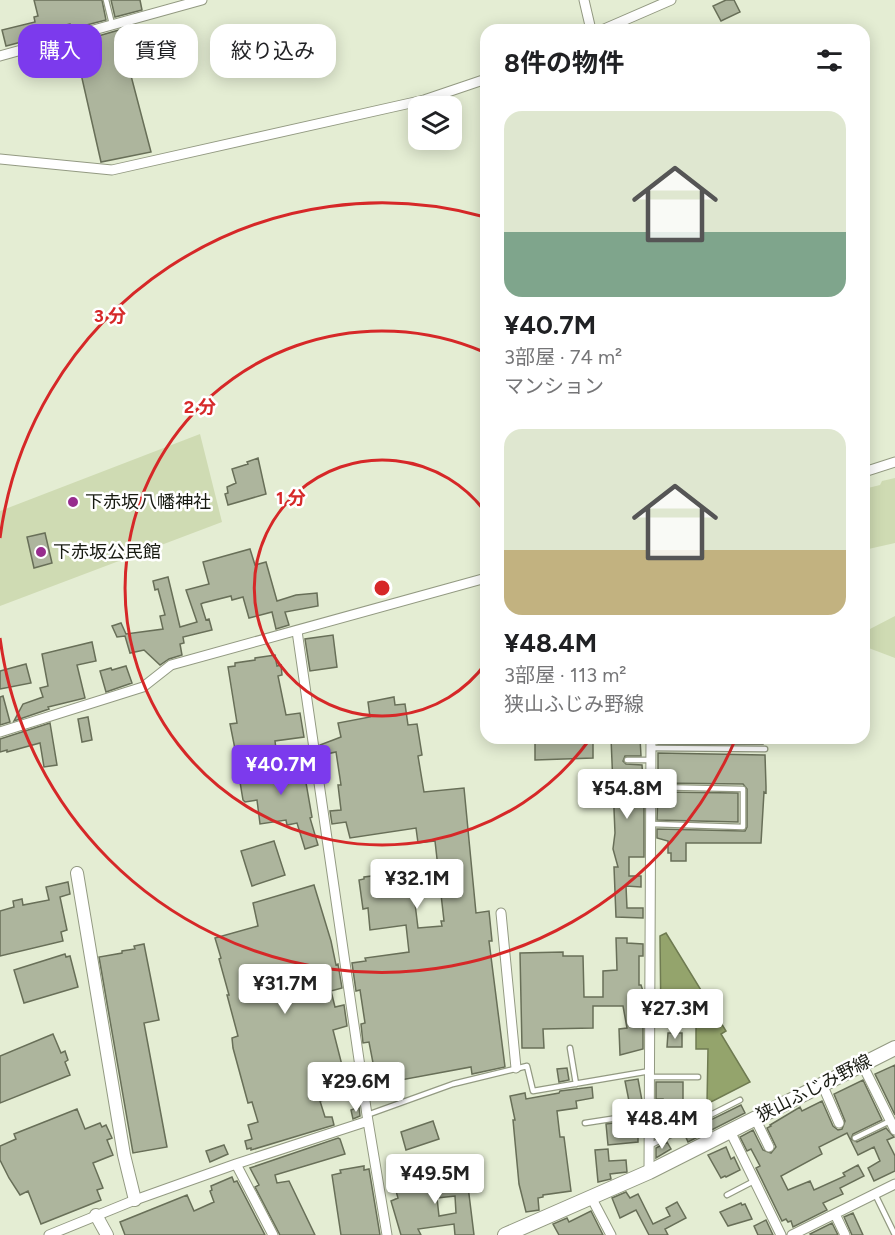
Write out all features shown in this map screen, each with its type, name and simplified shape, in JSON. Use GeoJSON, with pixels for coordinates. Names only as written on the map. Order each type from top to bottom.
{"type":"FeatureCollection","features":[{"type":"Feature","properties":{"kind":"main road","name":"狭山ふじみ野線"},"geometry":{"type":"LineString","coordinates":[[505,1235],[649,1172],[895,1048]]}},
{"type":"Feature","properties":{"kind":"street"},"geometry":{"type":"LineString","coordinates":[[0,56],[202,0]]}},
{"type":"Feature","properties":{"kind":"street"},"geometry":{"type":"LineString","coordinates":[[584,0],[590,24]]}},
{"type":"Feature","properties":{"kind":"street"},"geometry":{"type":"LineString","coordinates":[[616,24],[670,0]]}},
{"type":"Feature","properties":{"kind":"street"},"geometry":{"type":"LineString","coordinates":[[0,159],[112,170],[424,100],[480,81]]}},
{"type":"Feature","properties":{"kind":"street"},"geometry":{"type":"LineString","coordinates":[[870,470],[895,462]]}},
{"type":"Feature","properties":{"kind":"street"},"geometry":{"type":"LineString","coordinates":[[0,732],[143,687],[171,665],[480,580]]}},
{"type":"Feature","properties":{"kind":"street"},"geometry":{"type":"LineString","coordinates":[[297,631],[367,1118],[387,1235]]}},
{"type":"Feature","properties":{"kind":"street"},"geometry":{"type":"LineString","coordinates":[[649,1172],[651,744]]}},
{"type":"Feature","properties":{"kind":"street"},"geometry":{"type":"LineString","coordinates":[[77,873],[124,1155],[135,1200]]}},
{"type":"Feature","properties":{"kind":"street"},"geometry":{"type":"LineString","coordinates":[[501,913],[516,1068]]}},
{"type":"Feature","properties":{"kind":"street"},"geometry":{"type":"LineString","coordinates":[[862,1064],[893,1125]]}},
{"type":"Feature","properties":{"kind":"street"},"geometry":{"type":"LineString","coordinates":[[822,1084],[839,1124]]}},
{"type":"Feature","properties":{"kind":"street"},"geometry":{"type":"LineString","coordinates":[[49,1235],[135,1200],[367,1118]]}},
{"type":"Feature","properties":{"kind":"street"},"geometry":{"type":"LineString","coordinates":[[755,1118],[769,1147]]}},
{"type":"Feature","properties":{"kind":"street"},"geometry":{"type":"LineString","coordinates":[[730,1131],[781,1235]]}},
{"type":"Feature","properties":{"kind":"street"},"geometry":{"type":"LineString","coordinates":[[236,1164],[273,1235]]}},
{"type":"Feature","properties":{"kind":"street"},"geometry":{"type":"LineString","coordinates":[[792,1235],[804,1232],[895,1184]]}},
{"type":"Feature","properties":{"kind":"street"},"geometry":{"type":"LineString","coordinates":[[591,1197],[611,1235]]}},
{"type":"Feature","properties":{"kind":"street"},"geometry":{"type":"LineString","coordinates":[[835,1214],[845,1235]]}},
{"type":"Feature","properties":{"kind":"street"},"geometry":{"type":"LineString","coordinates":[[96,1215],[107,1235]]}},
{"type":"Feature","properties":{"kind":"lane"},"geometry":{"type":"LineString","coordinates":[[106,0],[112,24]]}},
{"type":"Feature","properties":{"kind":"lane"},"geometry":{"type":"LineString","coordinates":[[670,744],[765,749]]}},
{"type":"Feature","properties":{"kind":"lane"},"geometry":{"type":"LineString","coordinates":[[627,760],[651,760]]}},
{"type":"Feature","properties":{"kind":"lane"},"geometry":{"type":"LineString","coordinates":[[650,787],[743,789],[743,827],[650,824]]}},
{"type":"Feature","properties":{"kind":"lane"},"geometry":{"type":"LineString","coordinates":[[570,1048],[576,1084]]}},
{"type":"Feature","properties":{"kind":"lane"},"geometry":{"type":"LineString","coordinates":[[367,1118],[453,1084],[527,1066],[532,1090],[650,1074],[698,1077]]}},
{"type":"Feature","properties":{"kind":"lane"},"geometry":{"type":"LineString","coordinates":[[649,1146],[740,1100]]}},
{"type":"Feature","properties":{"kind":"lane"},"geometry":{"type":"LineString","coordinates":[[585,1123],[650,1113]]}},
{"type":"Feature","properties":{"kind":"lane"},"geometry":{"type":"LineString","coordinates":[[855,1138],[893,1125]]}},
{"type":"Feature","properties":{"kind":"lane"},"geometry":{"type":"LineString","coordinates":[[727,1194],[754,1181]]}},
{"type":"Feature","properties":{"kind":"lane"},"geometry":{"type":"LineString","coordinates":[[874,1194],[895,1234]]}},
{"type":"Feature","properties":{"kind":"shaded area"},"geometry":{"type":"Polygon","coordinates":[[[200,434],[222,522],[0,606],[0,511],[200,434]]]}},
{"type":"Feature","properties":{"kind":"shaded area"},"geometry":{"type":"Polygon","coordinates":[[[895,478],[895,543],[870,549],[870,488],[880,485],[882,481],[895,478]]]}},
{"type":"Feature","properties":{"kind":"shaded area"},"geometry":{"type":"Polygon","coordinates":[[[895,616],[895,658],[870,649],[870,629],[895,616]]]}},
{"type":"Feature","properties":{"kind":"shaded area"},"geometry":{"type":"Polygon","coordinates":[[[666,933],[726,1031],[721,1034],[750,1082],[707,1104],[708,1049],[696,1049],[696,1025],[661,1024],[660,936],[666,933]]]}},
{"type":"Feature","properties":{"kind":"building"},"geometry":{"type":"Polygon","coordinates":[[[34,0],[102,0],[106,20],[90,24],[27,24],[35,22],[34,17],[38,16],[34,0]]]}},
{"type":"Feature","properties":{"kind":"building"},"geometry":{"type":"Polygon","coordinates":[[[111,0],[140,0],[142,10],[115,17],[111,0]]]}},
{"type":"Feature","properties":{"kind":"building"},"geometry":{"type":"Polygon","coordinates":[[[726,0],[734,0],[740,12],[721,21],[713,6],[726,0]]]}},
{"type":"Feature","properties":{"kind":"building"},"geometry":{"type":"Polygon","coordinates":[[[18,26],[18,43],[6,46],[2,30],[18,26]]]}},
{"type":"Feature","properties":{"kind":"building"},"geometry":{"type":"Polygon","coordinates":[[[114,31],[114,78],[132,78],[151,152],[101,162],[82,78],[102,78],[102,35],[114,31]]]}},
{"type":"Feature","properties":{"kind":"building"},"geometry":{"type":"Polygon","coordinates":[[[258,458],[266,494],[228,505],[225,494],[228,493],[227,487],[236,483],[232,469],[258,458]]]}},
{"type":"Feature","properties":{"kind":"building","name":"下赤坂公民館"},"geometry":{"type":"Polygon","coordinates":[[[45,533],[52,563],[34,568],[27,537],[45,533]]]}},
{"type":"Feature","properties":{"kind":"building"},"geometry":{"type":"Polygon","coordinates":[[[250,549],[255,565],[266,562],[277,601],[296,595],[317,593],[318,606],[285,612],[289,625],[276,629],[272,612],[249,618],[243,597],[232,600],[231,596],[203,603],[201,604],[206,620],[209,619],[212,630],[183,637],[184,643],[180,644],[182,655],[160,665],[144,650],[130,653],[125,636],[117,637],[112,626],[121,623],[126,634],[163,629],[160,616],[165,615],[158,589],[155,590],[153,581],[168,577],[180,627],[197,622],[186,590],[209,584],[203,562],[250,549]]]}},
{"type":"Feature","properties":{"kind":"building"},"geometry":{"type":"Polygon","coordinates":[[[333,635],[337,667],[310,671],[305,639],[333,635]]]}},
{"type":"Feature","properties":{"kind":"building"},"geometry":{"type":"Polygon","coordinates":[[[92,642],[96,661],[77,665],[85,698],[48,707],[49,709],[14,721],[23,704],[43,697],[40,688],[48,686],[42,654],[92,642]]]}},
{"type":"Feature","properties":{"kind":"building"},"geometry":{"type":"Polygon","coordinates":[[[275,655],[277,666],[281,665],[282,675],[278,676],[286,715],[300,713],[304,737],[275,741],[276,749],[239,754],[238,749],[235,749],[230,724],[237,723],[228,667],[235,666],[235,663],[275,655]]]}},
{"type":"Feature","properties":{"kind":"building"},"geometry":{"type":"Polygon","coordinates":[[[26,664],[31,683],[0,689],[0,671],[26,664]]]}},
{"type":"Feature","properties":{"kind":"building"},"geometry":{"type":"Polygon","coordinates":[[[126,666],[132,683],[106,692],[100,671],[126,666]]]}},
{"type":"Feature","properties":{"kind":"building"},"geometry":{"type":"Polygon","coordinates":[[[3,696],[10,722],[0,725],[0,697],[3,696]]]}},
{"type":"Feature","properties":{"kind":"building"},"geometry":{"type":"Polygon","coordinates":[[[394,697],[395,705],[405,704],[408,725],[417,724],[422,755],[418,756],[424,792],[464,788],[476,913],[489,911],[492,941],[489,941],[505,1067],[472,1074],[471,1067],[401,1080],[399,1072],[384,1074],[383,1066],[374,1068],[369,1042],[363,1043],[361,1024],[365,1023],[360,990],[356,991],[352,963],[366,961],[365,958],[409,952],[406,925],[370,930],[368,908],[363,909],[359,880],[364,877],[411,871],[418,928],[442,926],[441,921],[444,921],[435,841],[418,843],[416,828],[350,838],[346,822],[332,824],[330,811],[341,810],[338,785],[341,785],[336,752],[322,755],[320,745],[341,737],[338,723],[370,717],[368,702],[394,697]]]}},
{"type":"Feature","properties":{"kind":"building"},"geometry":{"type":"Polygon","coordinates":[[[88,717],[92,740],[82,742],[78,719],[88,717]]]}},
{"type":"Feature","properties":{"kind":"building"},"geometry":{"type":"Polygon","coordinates":[[[50,723],[57,765],[44,767],[40,743],[0,752],[0,739],[50,723]]]}},
{"type":"Feature","properties":{"kind":"building"},"geometry":{"type":"Polygon","coordinates":[[[535,744],[593,744],[593,758],[535,760],[535,744]]]}},
{"type":"Feature","properties":{"kind":"building"},"geometry":{"type":"Polygon","coordinates":[[[611,744],[640,744],[641,756],[625,756],[623,761],[626,764],[642,765],[644,857],[629,857],[629,876],[641,876],[641,887],[626,886],[627,908],[643,908],[643,918],[616,917],[614,867],[618,867],[613,849],[615,833],[611,744]]]}},
{"type":"Feature","properties":{"kind":"building"},"geometry":{"type":"Polygon","coordinates":[[[658,753],[765,755],[766,793],[764,792],[761,843],[686,843],[686,861],[671,861],[668,841],[657,838],[657,829],[745,831],[747,827],[747,789],[743,784],[658,783],[658,753]]]}},
{"type":"Feature","properties":{"kind":"building"},"geometry":{"type":"Polygon","coordinates":[[[302,760],[312,817],[310,818],[318,845],[305,849],[297,823],[287,825],[286,820],[260,824],[257,800],[245,802],[243,800],[238,770],[302,760]]]}},
{"type":"Feature","properties":{"kind":"building"},"geometry":{"type":"Polygon","coordinates":[[[658,792],[738,793],[738,822],[657,820],[658,792]]]}},
{"type":"Feature","properties":{"kind":"building"},"geometry":{"type":"Polygon","coordinates":[[[274,841],[285,875],[252,886],[241,851],[274,841]]]}},
{"type":"Feature","properties":{"kind":"building"},"geometry":{"type":"Polygon","coordinates":[[[68,882],[70,894],[60,897],[67,930],[61,932],[63,941],[0,956],[0,911],[14,907],[13,901],[22,899],[23,905],[49,900],[46,887],[68,882]]]}},
{"type":"Feature","properties":{"kind":"building"},"geometry":{"type":"Polygon","coordinates":[[[314,885],[336,965],[338,964],[342,988],[331,991],[335,1007],[344,1005],[347,1026],[333,1030],[345,1077],[324,1083],[328,1099],[320,1101],[325,1117],[332,1117],[334,1125],[251,1150],[251,1148],[247,1149],[245,1141],[252,1139],[248,1125],[258,1122],[252,1102],[248,1103],[233,1048],[232,1038],[238,1036],[215,938],[258,926],[253,903],[314,885]]]}},
{"type":"Feature","properties":{"kind":"building"},"geometry":{"type":"Polygon","coordinates":[[[616,938],[627,938],[627,943],[643,944],[643,956],[639,956],[639,985],[643,991],[643,1049],[620,1055],[619,1029],[627,1028],[623,1006],[593,1006],[593,1028],[543,1029],[544,1048],[522,1048],[520,953],[563,952],[563,956],[583,956],[584,997],[603,997],[603,971],[617,970],[616,938]]]}},
{"type":"Feature","properties":{"kind":"building"},"geometry":{"type":"Polygon","coordinates":[[[144,944],[159,1020],[144,1023],[167,1147],[133,1153],[99,957],[122,953],[122,951],[135,949],[134,946],[144,944]]]}},
{"type":"Feature","properties":{"kind":"building"},"geometry":{"type":"Polygon","coordinates":[[[65,954],[66,957],[70,956],[78,987],[24,1003],[14,970],[65,954]]]}},
{"type":"Feature","properties":{"kind":"building"},"geometry":{"type":"Polygon","coordinates":[[[668,1033],[682,1033],[682,1047],[667,1047],[668,1033]]]}},
{"type":"Feature","properties":{"kind":"building"},"geometry":{"type":"Polygon","coordinates":[[[53,1034],[61,1053],[65,1051],[68,1060],[65,1062],[70,1075],[0,1103],[0,1056],[53,1034]]]}},
{"type":"Feature","properties":{"kind":"building"},"geometry":{"type":"Polygon","coordinates":[[[895,1065],[895,1115],[875,1074],[895,1065]]]}},
{"type":"Feature","properties":{"kind":"building"},"geometry":{"type":"Polygon","coordinates":[[[567,1068],[569,1080],[559,1082],[557,1069],[567,1068]]]}},
{"type":"Feature","properties":{"kind":"building"},"geometry":{"type":"Polygon","coordinates":[[[638,1079],[643,1106],[635,1107],[636,1111],[618,1113],[617,1103],[629,1101],[625,1081],[638,1079]]]}},
{"type":"Feature","properties":{"kind":"building"},"geometry":{"type":"Polygon","coordinates":[[[863,1080],[882,1120],[853,1134],[851,1139],[857,1142],[886,1128],[894,1137],[887,1140],[895,1156],[895,1171],[874,1181],[868,1168],[880,1161],[874,1147],[858,1155],[847,1133],[819,1147],[822,1154],[781,1176],[788,1190],[810,1181],[814,1190],[845,1176],[843,1173],[858,1165],[864,1176],[840,1188],[843,1194],[823,1203],[827,1210],[793,1227],[791,1221],[788,1222],[786,1219],[782,1221],[756,1168],[760,1166],[751,1149],[747,1151],[740,1137],[753,1130],[763,1150],[771,1153],[776,1147],[767,1128],[800,1107],[802,1111],[822,1101],[833,1126],[838,1130],[842,1129],[845,1121],[834,1094],[863,1080]]]}},
{"type":"Feature","properties":{"kind":"building"},"geometry":{"type":"Polygon","coordinates":[[[656,1082],[683,1082],[683,1101],[699,1101],[699,1116],[693,1119],[663,1117],[663,1099],[656,1099],[656,1082]]]}},
{"type":"Feature","properties":{"kind":"building"},"geometry":{"type":"Polygon","coordinates":[[[592,1087],[593,1098],[576,1101],[577,1108],[557,1111],[560,1137],[564,1137],[571,1191],[543,1195],[538,1198],[539,1210],[526,1212],[519,1184],[513,1120],[515,1120],[510,1096],[525,1093],[526,1099],[592,1087]]]}},
{"type":"Feature","properties":{"kind":"building"},"geometry":{"type":"Polygon","coordinates":[[[741,1105],[745,1113],[688,1142],[684,1133],[741,1105]]]}},
{"type":"Feature","properties":{"kind":"building"},"geometry":{"type":"Polygon","coordinates":[[[359,1107],[360,1116],[353,1119],[351,1110],[359,1107]]]}},
{"type":"Feature","properties":{"kind":"building"},"geometry":{"type":"Polygon","coordinates":[[[77,1109],[85,1129],[100,1123],[102,1127],[106,1125],[112,1138],[107,1140],[113,1155],[93,1163],[103,1188],[97,1190],[101,1200],[41,1224],[28,1191],[20,1195],[9,1178],[0,1160],[0,1146],[16,1139],[14,1134],[77,1109]]]}},
{"type":"Feature","properties":{"kind":"building"},"geometry":{"type":"Polygon","coordinates":[[[636,1120],[641,1135],[638,1135],[638,1142],[608,1145],[606,1124],[636,1120]]]}},
{"type":"Feature","properties":{"kind":"building"},"geometry":{"type":"Polygon","coordinates":[[[433,1121],[439,1139],[406,1150],[401,1132],[433,1121]]]}},
{"type":"Feature","properties":{"kind":"building"},"geometry":{"type":"Polygon","coordinates":[[[338,1138],[345,1154],[275,1175],[277,1183],[289,1181],[315,1235],[280,1235],[255,1187],[259,1185],[250,1168],[338,1138]]]}},
{"type":"Feature","properties":{"kind":"building"},"geometry":{"type":"Polygon","coordinates":[[[667,1142],[671,1149],[656,1158],[656,1148],[667,1142]]]}},
{"type":"Feature","properties":{"kind":"building"},"geometry":{"type":"Polygon","coordinates":[[[224,1145],[228,1154],[210,1162],[206,1151],[224,1145]]]}},
{"type":"Feature","properties":{"kind":"building"},"geometry":{"type":"Polygon","coordinates":[[[726,1147],[731,1159],[734,1157],[740,1170],[721,1178],[708,1155],[726,1147]]]}},
{"type":"Feature","properties":{"kind":"building"},"geometry":{"type":"Polygon","coordinates":[[[608,1149],[609,1161],[626,1160],[627,1172],[610,1174],[611,1179],[598,1182],[595,1150],[608,1149]]]}},
{"type":"Feature","properties":{"kind":"building"},"geometry":{"type":"Polygon","coordinates":[[[364,1166],[364,1170],[369,1169],[380,1235],[341,1235],[332,1175],[341,1173],[340,1170],[364,1166]]]}},
{"type":"Feature","properties":{"kind":"building"},"geometry":{"type":"Polygon","coordinates":[[[454,1170],[466,1170],[474,1235],[455,1235],[454,1224],[418,1229],[421,1235],[401,1235],[391,1201],[398,1198],[396,1191],[438,1180],[437,1177],[454,1173],[454,1170]],[[455,1196],[437,1198],[439,1216],[456,1213],[455,1196]]]}},
{"type":"Feature","properties":{"kind":"building"},"geometry":{"type":"Polygon","coordinates":[[[232,1177],[234,1182],[237,1181],[265,1235],[125,1235],[120,1222],[187,1195],[194,1211],[214,1202],[210,1191],[211,1186],[232,1177]]]}},
{"type":"Feature","properties":{"kind":"building"},"geometry":{"type":"Polygon","coordinates":[[[626,1192],[630,1198],[638,1194],[653,1224],[670,1216],[666,1208],[677,1202],[686,1218],[665,1229],[668,1235],[649,1235],[636,1210],[620,1218],[612,1198],[626,1192]]]}},
{"type":"Feature","properties":{"kind":"building"},"geometry":{"type":"Polygon","coordinates":[[[741,1203],[745,1204],[752,1219],[728,1226],[720,1212],[741,1203]]]}},
{"type":"Feature","properties":{"kind":"building"},"geometry":{"type":"Polygon","coordinates":[[[591,1211],[603,1235],[559,1235],[553,1224],[567,1218],[569,1222],[591,1211]]]}},
{"type":"Feature","properties":{"kind":"building"},"geometry":{"type":"Polygon","coordinates":[[[853,1213],[863,1235],[852,1235],[844,1217],[853,1213]]]}},
{"type":"Feature","properties":{"kind":"building"},"geometry":{"type":"Polygon","coordinates":[[[766,1220],[773,1235],[758,1235],[754,1226],[766,1220]]]}},
{"type":"Feature","properties":{"kind":"building"},"geometry":{"type":"Polygon","coordinates":[[[832,1223],[838,1235],[810,1234],[832,1223]]]}},
{"type":"Feature","properties":{"kind":"place","name":"下赤坂八幡神社"},"geometry":{"type":"Point","coordinates":[73,502]}},
{"type":"Feature","properties":{"kind":"place","name":"下赤坂公民館"},"geometry":{"type":"Point","coordinates":[41,552]}}]}
